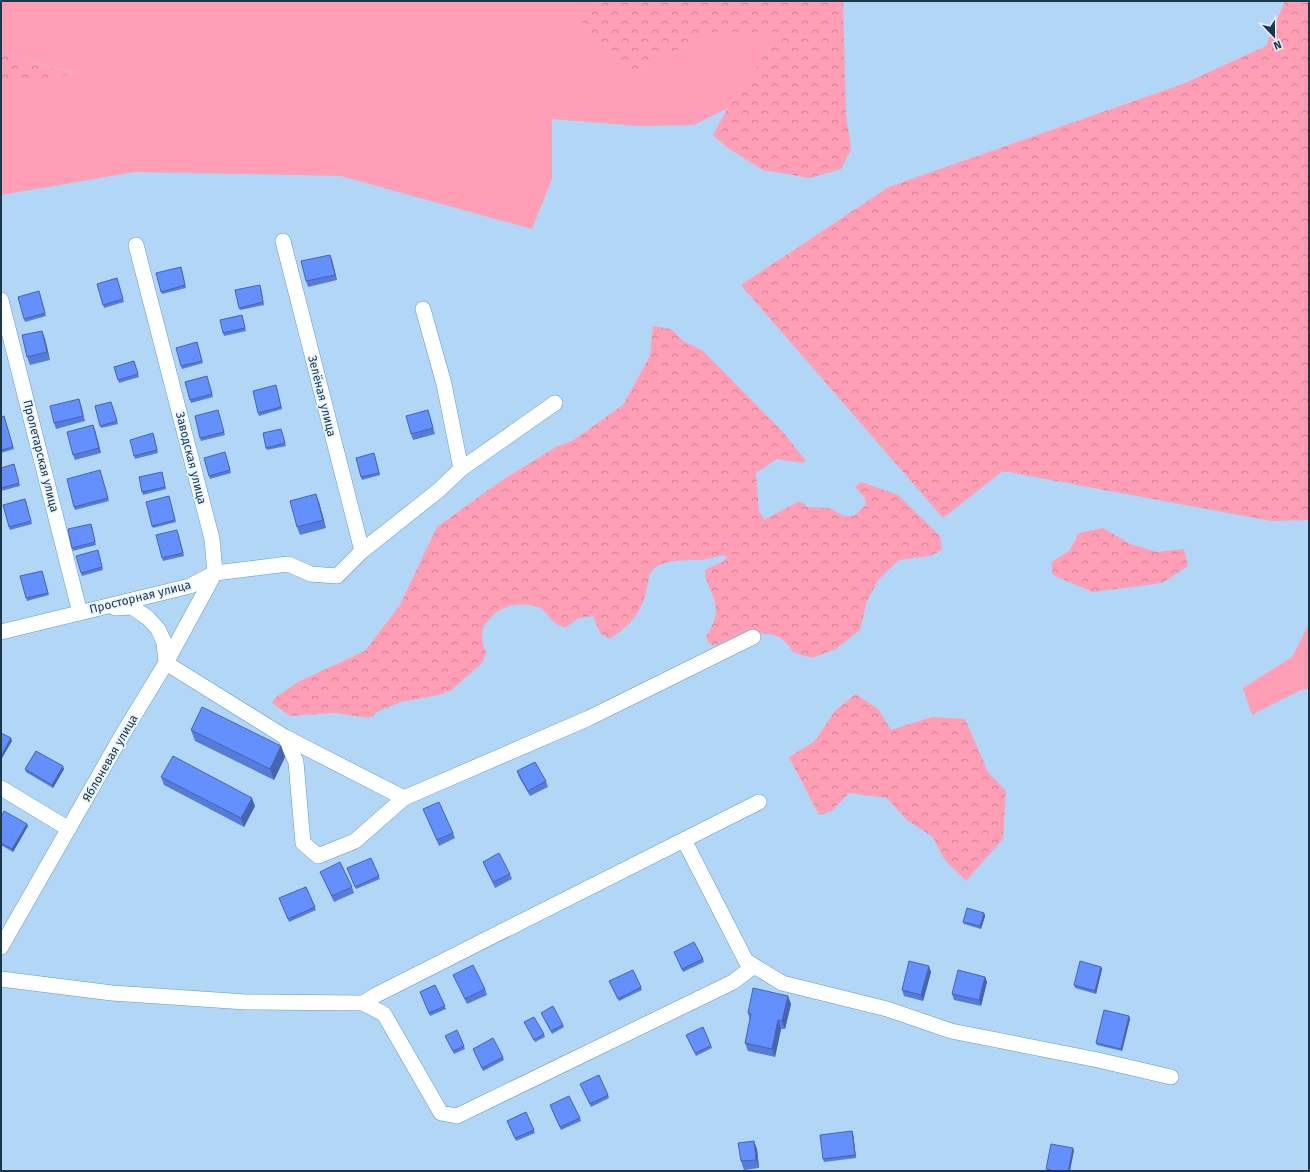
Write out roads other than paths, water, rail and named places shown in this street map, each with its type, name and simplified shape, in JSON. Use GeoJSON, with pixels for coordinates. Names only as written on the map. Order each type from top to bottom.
{"type":"FeatureCollection","features":[{"type":"Feature","properties":{"kind":"street","name":"Зелёная улица"},"geometry":{"type":"LineString","coordinates":[[282,241],[362,550]]}},
{"type":"Feature","properties":{"kind":"street","name":"Заводская улица"},"geometry":{"type":"LineString","coordinates":[[136,245],[212,539],[215,573]]}},
{"type":"Feature","properties":{"kind":"street","name":"Пролетарская улица"},"geometry":{"type":"LineString","coordinates":[[1,300],[87,611]]}},
{"type":"Feature","properties":{"kind":"street"},"geometry":{"type":"LineString","coordinates":[[423,309],[444,384],[461,469]]}},
{"type":"Feature","properties":{"kind":"street"},"geometry":{"type":"LineString","coordinates":[[362,550],[439,490],[461,469],[555,402]]}},
{"type":"Feature","properties":{"kind":"street","name":"Просторная улица"},"geometry":{"type":"LineString","coordinates":[[1,632],[190,586],[215,573],[288,564],[311,574],[337,576],[362,550]]}},
{"type":"Feature","properties":{"kind":"street"},"geometry":{"type":"LineString","coordinates":[[166,663],[215,573]]}},
{"type":"Feature","properties":{"kind":"street"},"geometry":{"type":"LineString","coordinates":[[87,611],[132,607],[148,618],[158,629],[164,642],[166,663]]}},
{"type":"Feature","properties":{"kind":"street"},"geometry":{"type":"LineString","coordinates":[[285,737],[296,762],[303,843],[318,856],[355,841],[404,798],[588,718],[753,637]]}},
{"type":"Feature","properties":{"kind":"street"},"geometry":{"type":"LineString","coordinates":[[166,663],[285,737],[404,798]]}},
{"type":"Feature","properties":{"kind":"street","name":"Яблоневая улица"},"geometry":{"type":"LineString","coordinates":[[1,947],[121,737],[166,663]]}},
{"type":"Feature","properties":{"kind":"street"},"geometry":{"type":"LineString","coordinates":[[1,788],[69,829]]}},
{"type":"Feature","properties":{"kind":"street"},"geometry":{"type":"LineString","coordinates":[[363,1003],[376,994],[759,802]]}},
{"type":"Feature","properties":{"kind":"street"},"geometry":{"type":"LineString","coordinates":[[684,840],[746,961],[782,982],[887,1008],[951,1031],[1098,1060],[1171,1077]]}},
{"type":"Feature","properties":{"kind":"street"},"geometry":{"type":"LineString","coordinates":[[1,980],[112,993],[246,1002],[363,1003],[384,1014],[441,1113],[457,1116],[733,982],[754,966]]}}]}
